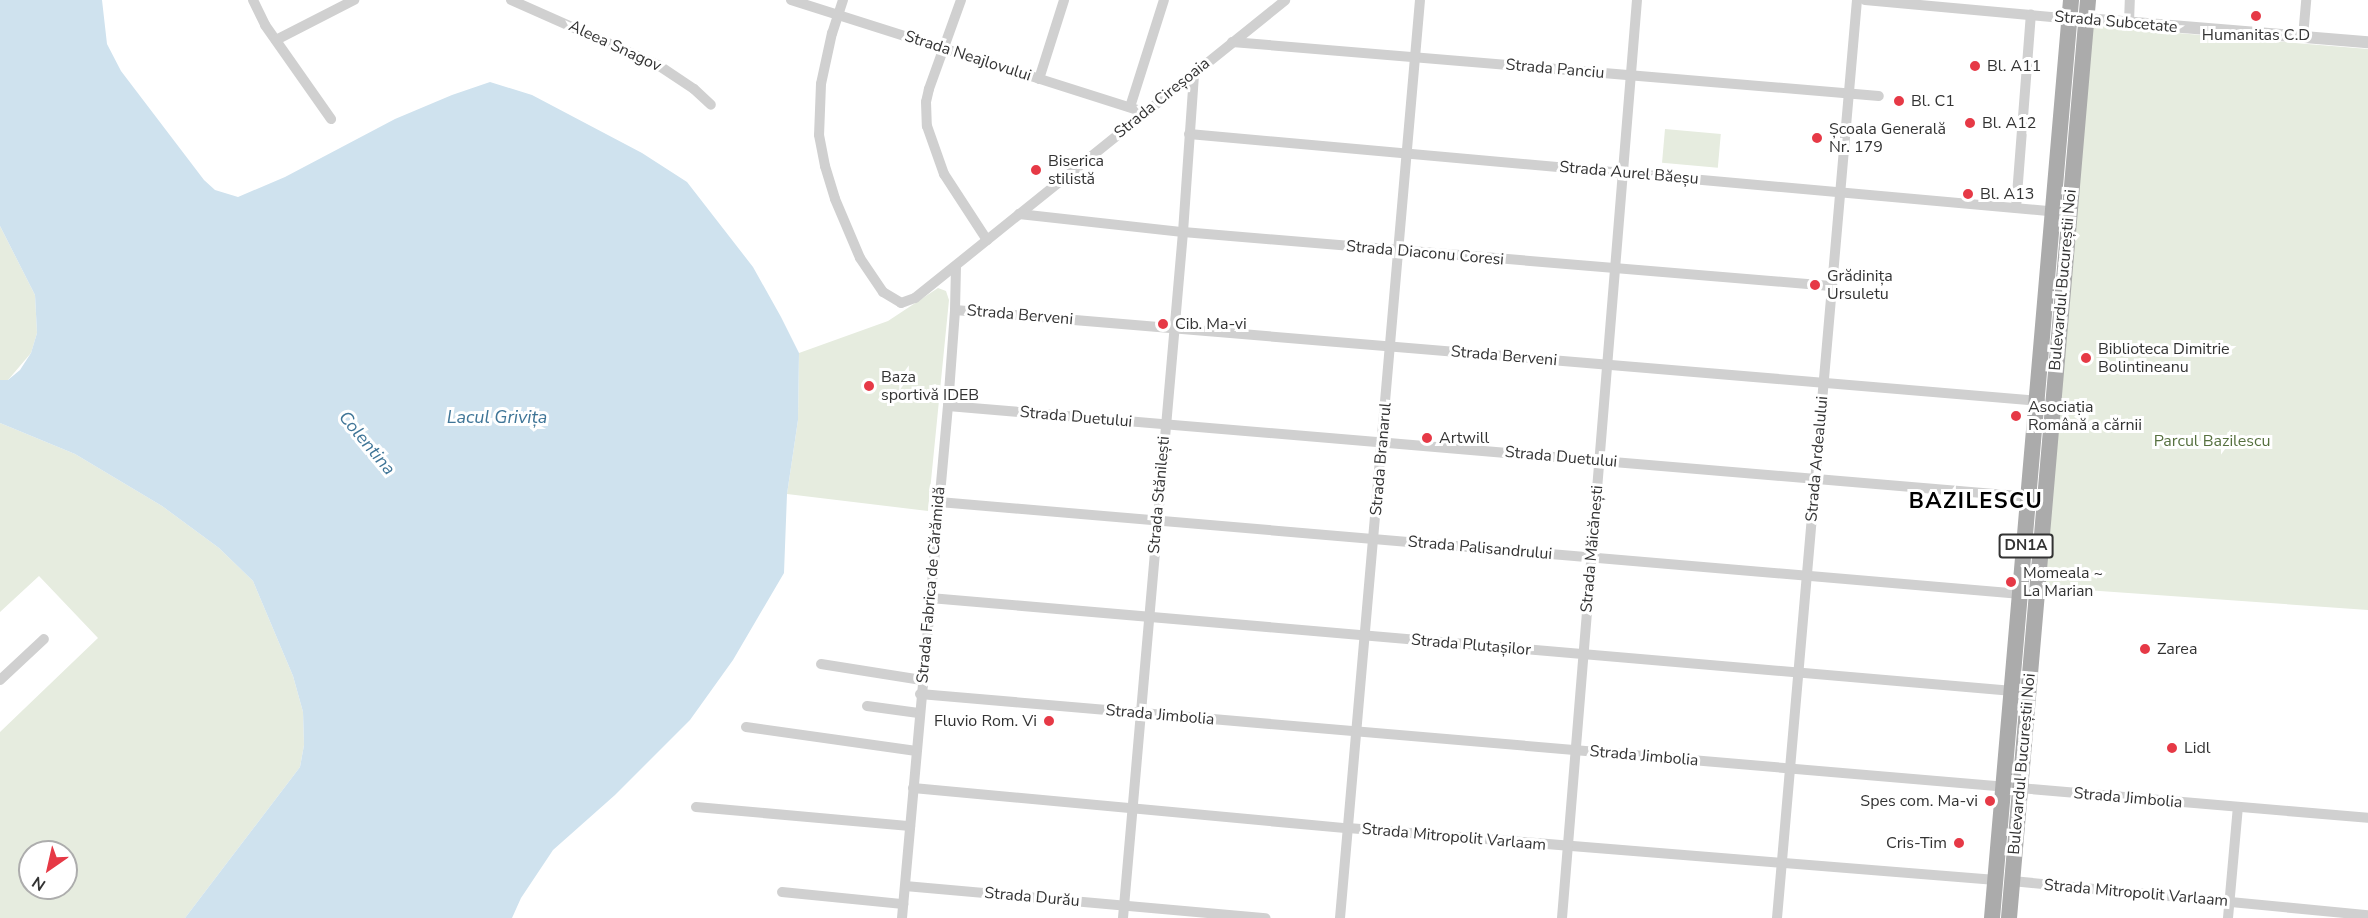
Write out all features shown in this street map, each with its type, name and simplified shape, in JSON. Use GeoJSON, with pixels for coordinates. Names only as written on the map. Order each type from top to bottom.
{"type":"FeatureCollection","features":[{"type":"Feature","properties":{"kind":"main road","name":"Bulevardul Bucureștii Noi"},"geometry":{"type":"LineString","coordinates":[[2008,918],[2004,881],[2078,19],[2072,0]]}},
{"type":"Feature","properties":{"kind":"main road","name":"Bulevardul Bucureștii Noi"},"geometry":{"type":"LineString","coordinates":[[2078,19],[2088,0]]}},
{"type":"Feature","properties":{"kind":"main road","name":"Bulevardul Bucureștii Noi"},"geometry":{"type":"LineString","coordinates":[[2012,788],[2013,691],[2021,594],[2030,497],[2045,401]]}},
{"type":"Feature","properties":{"kind":"main road","name":"Bulevardul Bucureștii Noi"},"geometry":{"type":"LineString","coordinates":[[1992,918],[2004,881]]}},
{"type":"Feature","properties":{"kind":"street"},"geometry":{"type":"LineString","coordinates":[[253,0],[257,12],[331,119]]}},
{"type":"Feature","properties":{"kind":"street"},"geometry":{"type":"LineString","coordinates":[[276,40],[354,0]]}},
{"type":"Feature","properties":{"kind":"street","name":"Aleea Snagov"},"geometry":{"type":"LineString","coordinates":[[511,0],[658,65],[694,89],[711,105]]}},
{"type":"Feature","properties":{"kind":"street","name":"Strada Neajlovului"},"geometry":{"type":"LineString","coordinates":[[791,0],[1145,112]]}},
{"type":"Feature","properties":{"kind":"street"},"geometry":{"type":"LineString","coordinates":[[838,15],[843,0]]}},
{"type":"Feature","properties":{"kind":"street"},"geometry":{"type":"LineString","coordinates":[[961,0],[926,102],[927,126],[944,174],[987,240]]}},
{"type":"Feature","properties":{"kind":"street"},"geometry":{"type":"LineString","coordinates":[[1039,79],[1064,0]]}},
{"type":"Feature","properties":{"kind":"street"},"geometry":{"type":"LineString","coordinates":[[1130,107],[1164,0]]}},
{"type":"Feature","properties":{"kind":"street","name":"Strada Cireșoaia"},"geometry":{"type":"LineString","coordinates":[[838,15],[821,84],[819,135],[831,188],[848,231],[871,276],[890,298],[901,303],[915,298],[956,266],[1285,0]]}},
{"type":"Feature","properties":{"kind":"street","name":"Strada Branarul"},"geometry":{"type":"LineString","coordinates":[[1340,918],[1420,0]]}},
{"type":"Feature","properties":{"kind":"street","name":"Strada Măicănești"},"geometry":{"type":"LineString","coordinates":[[1562,918],[1637,0]]}},
{"type":"Feature","properties":{"kind":"street","name":"Strada Ardealului"},"geometry":{"type":"LineString","coordinates":[[1777,918],[1857,0]]}},
{"type":"Feature","properties":{"kind":"street","name":"Strada Subcetate"},"geometry":{"type":"LineString","coordinates":[[1865,0],[2368,42]]}},
{"type":"Feature","properties":{"kind":"street"},"geometry":{"type":"LineString","coordinates":[[2129,23],[2130,0]]}},
{"type":"Feature","properties":{"kind":"street"},"geometry":{"type":"LineString","coordinates":[[2303,37],[2306,0]]}},
{"type":"Feature","properties":{"kind":"street"},"geometry":{"type":"LineString","coordinates":[[2016,208],[2031,15]]}},
{"type":"Feature","properties":{"kind":"street","name":"Strada Panciu"},"geometry":{"type":"LineString","coordinates":[[1232,42],[1879,96]]}},
{"type":"Feature","properties":{"kind":"street","name":"Strada Stănilești"},"geometry":{"type":"LineString","coordinates":[[1123,918],[1183,232],[1194,73]]}},
{"type":"Feature","properties":{"kind":"street","name":"Strada Aurel Băeșu"},"geometry":{"type":"LineString","coordinates":[[1190,134],[2061,212]]}},
{"type":"Feature","properties":{"kind":"street","name":"Strada Diaconu Coresi"},"geometry":{"type":"LineString","coordinates":[[1019,214],[1183,232],[1831,286]]}},
{"type":"Feature","properties":{"kind":"street","name":"Strada Fabrica de Cărămidă"},"geometry":{"type":"LineString","coordinates":[[902,918],[906,826],[913,788],[956,310],[956,266]]}},
{"type":"Feature","properties":{"kind":"street","name":"Strada Berveni"},"geometry":{"type":"LineString","coordinates":[[956,310],[2045,401]]}},
{"type":"Feature","properties":{"kind":"street","name":"Strada Duetului"},"geometry":{"type":"LineString","coordinates":[[948,406],[2030,497]]}},
{"type":"Feature","properties":{"kind":"street","name":"Strada Palisandrului"},"geometry":{"type":"LineString","coordinates":[[939,502],[2021,594]]}},
{"type":"Feature","properties":{"kind":"street","name":"Strada Plutașilor"},"geometry":{"type":"LineString","coordinates":[[930,598],[2013,691]]}},
{"type":"Feature","properties":{"kind":"street"},"geometry":{"type":"LineString","coordinates":[[0,680],[44,639]]}},
{"type":"Feature","properties":{"kind":"street"},"geometry":{"type":"LineString","coordinates":[[821,664],[922,680]]}},
{"type":"Feature","properties":{"kind":"street","name":"Strada Jimbolia"},"geometry":{"type":"LineString","coordinates":[[920,694],[2368,818]]}},
{"type":"Feature","properties":{"kind":"street"},"geometry":{"type":"LineString","coordinates":[[867,706],[919,713]]}},
{"type":"Feature","properties":{"kind":"street"},"geometry":{"type":"LineString","coordinates":[[746,727],[916,751]]}},
{"type":"Feature","properties":{"kind":"street","name":"Strada Mitropolit Varlaam"},"geometry":{"type":"LineString","coordinates":[[913,788],[1782,865],[2004,881],[2368,915]]}},
{"type":"Feature","properties":{"kind":"street"},"geometry":{"type":"LineString","coordinates":[[696,807],[906,826]]}},
{"type":"Feature","properties":{"kind":"street"},"geometry":{"type":"LineString","coordinates":[[2228,918],[2238,807]]}},
{"type":"Feature","properties":{"kind":"street","name":"Strada Durău"},"geometry":{"type":"LineString","coordinates":[[905,886],[1266,918]]}},
{"type":"Feature","properties":{"kind":"street"},"geometry":{"type":"LineString","coordinates":[[782,892],[903,904]]}},
{"type":"Feature","properties":{"kind":"green space","name":"Parcul Bazilescu"},"geometry":{"type":"Polygon","coordinates":[[[2093,26],[2368,49],[2368,610],[2043,587],[2093,26]]]}},
{"type":"Feature","properties":{"kind":"green space"},"geometry":{"type":"Polygon","coordinates":[[[1665,129],[1721,134],[1718,168],[1662,163],[1665,129]]]}},
{"type":"Feature","properties":{"kind":"green space"},"geometry":{"type":"Polygon","coordinates":[[[0,226],[35,295],[37,333],[31,353],[8,380],[0,380],[0,226]]]}},
{"type":"Feature","properties":{"kind":"green space","name":"Baza sportivă IDEB"},"geometry":{"type":"Polygon","coordinates":[[[938,288],[946,291],[949,300],[928,511],[787,494],[798,420],[799,353],[888,321],[938,288]]]}},
{"type":"Feature","properties":{"kind":"green space"},"geometry":{"type":"Polygon","coordinates":[[[0,423],[75,454],[162,506],[219,548],[253,581],[293,676],[303,712],[304,745],[300,767],[185,918],[0,918],[0,732],[98,638],[39,576],[0,612],[0,423]]]}},
{"type":"Feature","properties":{"kind":"water","name":"Lacul Grivița"},"geometry":{"type":"Polygon","coordinates":[[[0,0],[102,0],[107,44],[121,71],[204,180],[215,190],[238,197],[285,177],[395,119],[452,95],[490,82],[532,95],[642,153],[687,182],[753,267],[781,317],[799,353],[798,420],[787,494],[784,573],[733,660],[690,720],[615,795],[553,850],[521,898],[512,918],[185,918],[300,767],[304,745],[303,712],[293,676],[253,581],[219,548],[162,506],[75,454],[0,423],[0,380],[8,380],[20,370],[31,353],[37,333],[35,295],[0,226],[0,0]]]}},
{"type":"Feature","properties":{"kind":"place","name":"Humanitas C.D"},"geometry":{"type":"Point","coordinates":[2256,16]}},
{"type":"Feature","properties":{"kind":"place","name":"Bl. A11"},"geometry":{"type":"Point","coordinates":[1975,66]}},
{"type":"Feature","properties":{"kind":"place","name":"Bl. C1"},"geometry":{"type":"Point","coordinates":[1899,101]}},
{"type":"Feature","properties":{"kind":"place","name":"Bl. A12"},"geometry":{"type":"Point","coordinates":[1970,123]}},
{"type":"Feature","properties":{"kind":"place","name":"Școala Generală Nr. 179"},"geometry":{"type":"Point","coordinates":[1817,138]}},
{"type":"Feature","properties":{"kind":"place","name":"Biserica stilistă"},"geometry":{"type":"Point","coordinates":[1036,170]}},
{"type":"Feature","properties":{"kind":"place","name":"Bl. A13"},"geometry":{"type":"Point","coordinates":[1968,194]}},
{"type":"Feature","properties":{"kind":"place","name":"Grădinița Ursuletu"},"geometry":{"type":"Point","coordinates":[1815,285]}},
{"type":"Feature","properties":{"kind":"place","name":"Cib. Ma-vi"},"geometry":{"type":"Point","coordinates":[1163,324]}},
{"type":"Feature","properties":{"kind":"place","name":"Biblioteca Dimitrie Bolintineanu"},"geometry":{"type":"Point","coordinates":[2086,358]}},
{"type":"Feature","properties":{"kind":"place","name":"Baza sportivă IDEB"},"geometry":{"type":"Point","coordinates":[869,386]}},
{"type":"Feature","properties":{"kind":"place","name":"Asociația Română a cărnii"},"geometry":{"type":"Point","coordinates":[2016,416]}},
{"type":"Feature","properties":{"kind":"place","name":"Artwill"},"geometry":{"type":"Point","coordinates":[1427,438]}},
{"type":"Feature","properties":{"kind":"place","name":"Momeala ~ La Marian"},"geometry":{"type":"Point","coordinates":[2011,582]}},
{"type":"Feature","properties":{"kind":"place","name":"Zarea"},"geometry":{"type":"Point","coordinates":[2145,649]}},
{"type":"Feature","properties":{"kind":"place","name":"Fluvio Rom. Vi"},"geometry":{"type":"Point","coordinates":[1049,721]}},
{"type":"Feature","properties":{"kind":"place","name":"Lidl"},"geometry":{"type":"Point","coordinates":[2172,748]}},
{"type":"Feature","properties":{"kind":"place","name":"Spes com. Ma-vi"},"geometry":{"type":"Point","coordinates":[1990,801]}},
{"type":"Feature","properties":{"kind":"place","name":"Cris-Tim"},"geometry":{"type":"Point","coordinates":[1959,843]}},
{"type":"Feature","properties":{"kind":"district","name":"BAZILESCU"},"geometry":{"type":"Point","coordinates":[1976,502]}},
{"type":"Feature","properties":{"kind":"water label","name":"Colentina"},"geometry":{"type":"Point","coordinates":[367,443]}}]}
